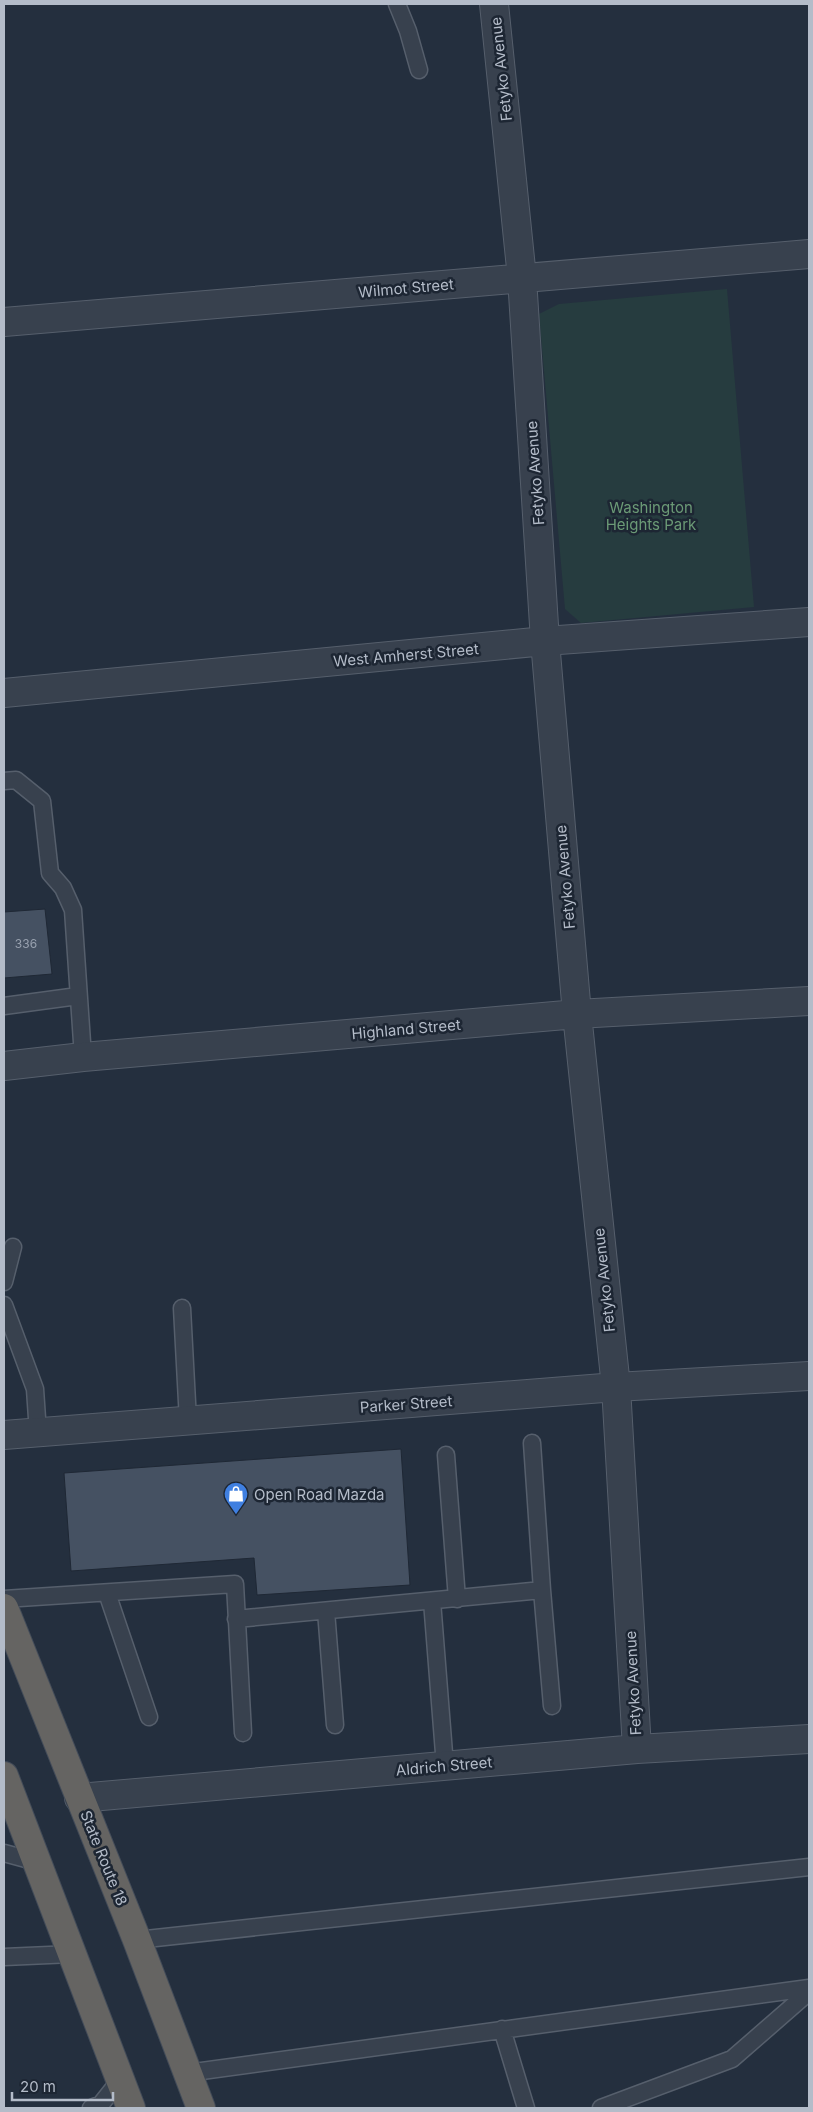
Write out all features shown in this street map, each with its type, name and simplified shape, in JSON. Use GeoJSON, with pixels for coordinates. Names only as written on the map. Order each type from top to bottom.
{"type":"FeatureCollection","features":[{"type":"Feature","properties":{"kind":"highway","name":"State Route 18"},"geometry":{"type":"LineString","coordinates":[[4,1608],[137,1940],[200,2108]]}},
{"type":"Feature","properties":{"kind":"highway"},"geometry":{"type":"LineString","coordinates":[[4,1776],[131,2108]]}},
{"type":"Feature","properties":{"kind":"street","name":"Fetyko Avenue"},"geometry":{"type":"LineString","coordinates":[[494,4],[522,278],[545,641],[577,1014],[616,1387],[637,1749]]}},
{"type":"Feature","properties":{"kind":"street","name":"Wilmot Street"},"geometry":{"type":"LineString","coordinates":[[4,322],[809,254]]}},
{"type":"Feature","properties":{"kind":"street","name":"West Amherst Street"},"geometry":{"type":"LineString","coordinates":[[4,693],[545,641],[809,622]]}},
{"type":"Feature","properties":{"kind":"street","name":"Highland Street"},"geometry":{"type":"LineString","coordinates":[[4,1066],[83,1057],[577,1014],[809,1002]]}},
{"type":"Feature","properties":{"kind":"street","name":"Parker Street"},"geometry":{"type":"LineString","coordinates":[[4,1435],[616,1387],[809,1376]]}},
{"type":"Feature","properties":{"kind":"street","name":"Aldrich Street"},"geometry":{"type":"LineString","coordinates":[[79,1798],[637,1749],[809,1739]]}},
{"type":"Feature","properties":{"kind":"lane"},"geometry":{"type":"LineString","coordinates":[[397,4],[408,31],[419,70]]}},
{"type":"Feature","properties":{"kind":"lane"},"geometry":{"type":"LineString","coordinates":[[4,781],[16,780],[42,801],[50,873],[63,888],[73,910],[83,1057]]}},
{"type":"Feature","properties":{"kind":"lane"},"geometry":{"type":"LineString","coordinates":[[4,1006],[78,996]]}},
{"type":"Feature","properties":{"kind":"lane"},"geometry":{"type":"LineString","coordinates":[[4,1282],[13,1247]]}},
{"type":"Feature","properties":{"kind":"lane"},"geometry":{"type":"LineString","coordinates":[[4,1305],[35,1389],[38,1433]]}},
{"type":"Feature","properties":{"kind":"lane"},"geometry":{"type":"LineString","coordinates":[[182,1308],[188,1421]]}},
{"type":"Feature","properties":{"kind":"lane"},"geometry":{"type":"LineString","coordinates":[[532,1443],[552,1706]]}},
{"type":"Feature","properties":{"kind":"lane"},"geometry":{"type":"LineString","coordinates":[[446,1455],[457,1599]]}},
{"type":"Feature","properties":{"kind":"lane"},"geometry":{"type":"LineString","coordinates":[[4,1599],[235,1584],[243,1733]]}},
{"type":"Feature","properties":{"kind":"lane"},"geometry":{"type":"LineString","coordinates":[[236,1619],[542,1590]]}},
{"type":"Feature","properties":{"kind":"lane"},"geometry":{"type":"LineString","coordinates":[[107,1593],[149,1716]]}},
{"type":"Feature","properties":{"kind":"lane"},"geometry":{"type":"LineString","coordinates":[[432,1601],[445,1766]]}},
{"type":"Feature","properties":{"kind":"lane"},"geometry":{"type":"LineString","coordinates":[[326,1610],[335,1725]]}},
{"type":"Feature","properties":{"kind":"lane"},"geometry":{"type":"LineString","coordinates":[[4,1853],[37,1862]]}},
{"type":"Feature","properties":{"kind":"lane"},"geometry":{"type":"LineString","coordinates":[[137,1940],[809,1867]]}},
{"type":"Feature","properties":{"kind":"lane"},"geometry":{"type":"LineString","coordinates":[[4,1957],[72,1954]]}},
{"type":"Feature","properties":{"kind":"lane"},"geometry":{"type":"LineString","coordinates":[[187,2073],[809,1988]]}},
{"type":"Feature","properties":{"kind":"lane"},"geometry":{"type":"LineString","coordinates":[[601,2108],[732,2059],[809,1992]]}},
{"type":"Feature","properties":{"kind":"lane"},"geometry":{"type":"LineString","coordinates":[[502,2029],[526,2108]]}},
{"type":"Feature","properties":{"kind":"lane"},"geometry":{"type":"LineString","coordinates":[[91,2108],[101,2104],[120,2080]]}},
{"type":"Feature","properties":{"kind":"green space","name":"Washington Heights Park"},"geometry":{"type":"Polygon","coordinates":[[[727,289],[754,607],[581,623],[565,609],[539,314],[559,304],[727,289]]]}},
{"type":"Feature","properties":{"kind":"building"},"geometry":{"type":"Polygon","coordinates":[[[45,909],[52,974],[4,978],[4,912],[45,909]]]}},
{"type":"Feature","properties":{"kind":"building","name":"Open Road Mazda"},"geometry":{"type":"Polygon","coordinates":[[[401,1449],[410,1585],[257,1595],[254,1558],[71,1571],[64,1473],[401,1449]]]}},
{"type":"Feature","properties":{"kind":"place","name":"Open Road Mazda"},"geometry":{"type":"Point","coordinates":[236,1515]}}]}
